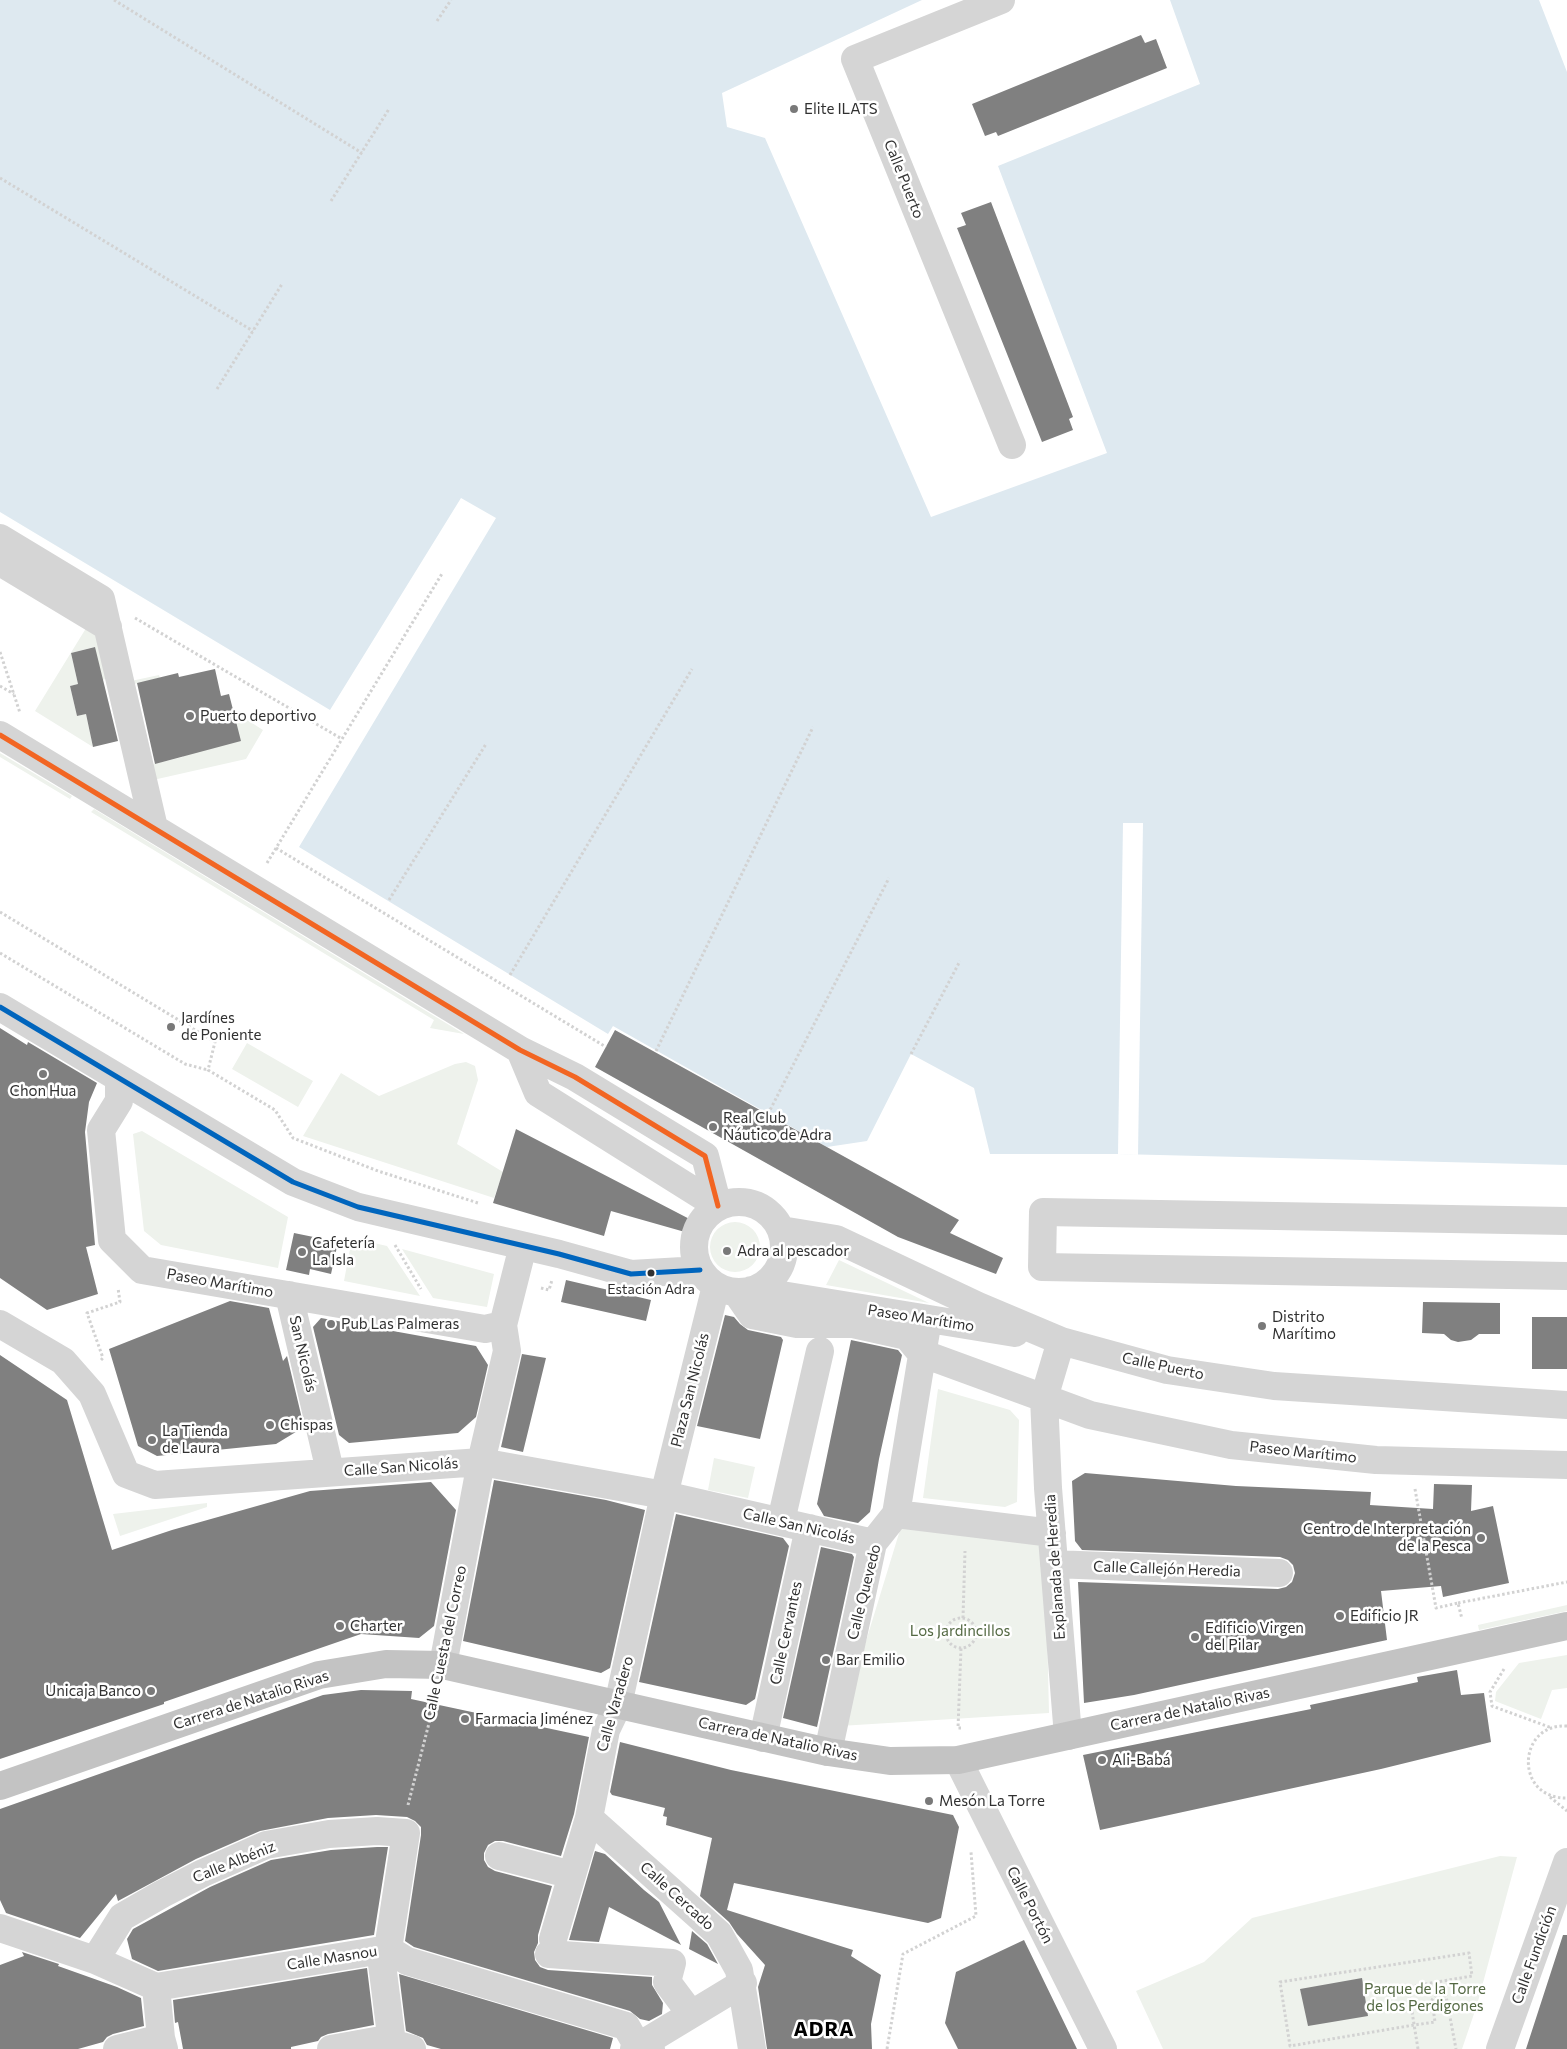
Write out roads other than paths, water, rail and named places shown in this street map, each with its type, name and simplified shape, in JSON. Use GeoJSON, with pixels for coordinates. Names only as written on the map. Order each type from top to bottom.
{"type":"FeatureCollection","features":[{"type":"Feature","properties":{"kind":"highway","name":"Carrera de Natalio Rivas"},"geometry":{"type":"LineString","coordinates":[[0,1786],[319,1675],[386,1664],[443,1665],[828,1752],[890,1762],[958,1760],[1566,1627]]}},
{"type":"Feature","properties":{"kind":"street","name":"Calle Puerto"},"geometry":{"type":"LineString","coordinates":[[1001,0],[855,59],[1012,445]]}},
{"type":"Feature","properties":{"kind":"street"},"geometry":{"type":"LineString","coordinates":[[0,538],[101,599],[154,828]]}},
{"type":"Feature","properties":{"kind":"street"},"geometry":{"type":"LineString","coordinates":[[0,562],[108,627]]}},
{"type":"Feature","properties":{"kind":"street"},"geometry":{"type":"LineString","coordinates":[[0,735],[520,1050],[574,1077],[705,1156],[718,1206]]}},
{"type":"Feature","properties":{"kind":"street","name":"Paseo Marítimo"},"geometry":{"type":"LineString","coordinates":[[0,1007],[293,1182],[358,1207],[560,1254],[631,1274],[726,1285],[1061,1340]]}},
{"type":"Feature","properties":{"kind":"street"},"geometry":{"type":"LineString","coordinates":[[520,1050],[538,1093],[718,1206]]}},
{"type":"Feature","properties":{"kind":"street","name":"Paseo Marítimo"},"geometry":{"type":"LineString","coordinates":[[119,1079],[119,1101],[101,1130],[112,1240],[142,1270],[485,1329],[503,1325]]}},
{"type":"Feature","properties":{"kind":"street"},"geometry":{"type":"LineString","coordinates":[[726,1285],[765,1284],[776,1274],[783,1260],[785,1245],[782,1230],[773,1217],[762,1208],[748,1202],[732,1202],[718,1206],[706,1215],[698,1228],[694,1242],[694,1256],[726,1285],[752,1315],[797,1324],[853,1324],[907,1336],[921,1353]]}},
{"type":"Feature","properties":{"kind":"street"},"geometry":{"type":"LineString","coordinates":[[1567,1221],[1043,1212],[1042,1267],[1567,1276]]}},
{"type":"Feature","properties":{"kind":"street","name":"Calle Puerto"},"geometry":{"type":"LineString","coordinates":[[782,1230],[836,1239],[978,1306],[1061,1340],[1167,1370],[1274,1386],[1567,1405]]}},
{"type":"Feature","properties":{"kind":"street","name":"Calle Cuesta del Correo"},"geometry":{"type":"LineString","coordinates":[[443,1665],[481,1462],[507,1350],[503,1325],[523,1246]]}},
{"type":"Feature","properties":{"kind":"street","name":"Plaza San Nicolás"},"geometry":{"type":"LineString","coordinates":[[664,1495],[726,1285]]}},
{"type":"Feature","properties":{"kind":"street","name":"San Nicolás"},"geometry":{"type":"LineString","coordinates":[[289,1295],[330,1472]]}},
{"type":"Feature","properties":{"kind":"street","name":"Calle Quevedo"},"geometry":{"type":"LineString","coordinates":[[828,1752],[873,1544],[896,1514],[928,1319]]}},
{"type":"Feature","properties":{"kind":"street","name":"Calle San Nicolás"},"geometry":{"type":"LineString","coordinates":[[0,1324],[63,1361],[92,1394],[126,1474],[154,1485],[481,1462],[664,1495],[873,1544]]}},
{"type":"Feature","properties":{"kind":"street"},"geometry":{"type":"LineString","coordinates":[[1044,1398],[1061,1340]]}},
{"type":"Feature","properties":{"kind":"street"},"geometry":{"type":"LineString","coordinates":[[781,1522],[820,1351]]}},
{"type":"Feature","properties":{"kind":"street","name":"Paseo Marítimo"},"geometry":{"type":"LineString","coordinates":[[921,1353],[1090,1415],[1231,1445],[1376,1460],[1567,1466]]}},
{"type":"Feature","properties":{"kind":"street","name":"Explanada de Heredia"},"geometry":{"type":"LineString","coordinates":[[1044,1398],[1054,1564],[1068,1736]]}},
{"type":"Feature","properties":{"kind":"street","name":"Calle Varadero"},"geometry":{"type":"LineString","coordinates":[[664,1495],[618,1705],[606,1730],[589,1818],[551,1947],[672,1963],[667,1982],[691,2014]]}},
{"type":"Feature","properties":{"kind":"street"},"geometry":{"type":"LineString","coordinates":[[896,1514],[1052,1533]]}},
{"type":"Feature","properties":{"kind":"street","name":"Calle Cervantes"},"geometry":{"type":"LineString","coordinates":[[763,1738],[809,1528]]}},
{"type":"Feature","properties":{"kind":"street","name":"Calle Callejón Heredia"},"geometry":{"type":"LineString","coordinates":[[1054,1564],[1279,1573]]}},
{"type":"Feature","properties":{"kind":"street","name":"Calle Portón"},"geometry":{"type":"LineString","coordinates":[[958,1760],[1103,2049]]}},
{"type":"Feature","properties":{"kind":"street","name":"Calle Cercado"},"geometry":{"type":"LineString","coordinates":[[589,1818],[719,1934],[739,1970],[743,1983],[752,2049]]}},
{"type":"Feature","properties":{"kind":"street","name":"Calle Albéniz"},"geometry":{"type":"LineString","coordinates":[[95,1960],[122,1917],[204,1872],[266,1845],[329,1834],[378,1831],[406,1833],[388,1949]]}},
{"type":"Feature","properties":{"kind":"street"},"geometry":{"type":"LineString","coordinates":[[499,1856],[572,1875]]}},
{"type":"Feature","properties":{"kind":"street","name":"Calle Fundición"},"geometry":{"type":"LineString","coordinates":[[1500,2049],[1567,1862]]}},
{"type":"Feature","properties":{"kind":"street"},"geometry":{"type":"LineString","coordinates":[[5,1934],[95,1960],[156,1987],[162,2044],[117,2049]]}},
{"type":"Feature","properties":{"kind":"street"},"geometry":{"type":"LineString","coordinates":[[332,2049],[381,2040],[402,2046],[382,1964],[388,1949]]}},
{"type":"Feature","properties":{"kind":"street","name":"Calle Masnou"},"geometry":{"type":"LineString","coordinates":[[156,1987],[388,1949],[407,1961],[626,2026],[641,2048]]}},
{"type":"Feature","properties":{"kind":"street"},"geometry":{"type":"LineString","coordinates":[[641,2048],[691,2014],[743,1983]]}},
{"type":"Feature","properties":{"kind":"place","name":"Elite ILATS"},"geometry":{"type":"Point","coordinates":[794,109]}},
{"type":"Feature","properties":{"kind":"place","name":"Puerto deportivo"},"geometry":{"type":"Point","coordinates":[190,716]}},
{"type":"Feature","properties":{"kind":"place","name":"Jardínes de Poniente"},"geometry":{"type":"Point","coordinates":[171,1027]}},
{"type":"Feature","properties":{"kind":"place","name":"Chon Hua"},"geometry":{"type":"Point","coordinates":[43,1074]}},
{"type":"Feature","properties":{"kind":"place","name":"Real Club Náutico de Adra"},"geometry":{"type":"Point","coordinates":[713,1127]}},
{"type":"Feature","properties":{"kind":"place","name":"Adra al pescador"},"geometry":{"type":"Point","coordinates":[727,1251]}},
{"type":"Feature","properties":{"kind":"place","name":"Cafetería La Isla"},"geometry":{"type":"Point","coordinates":[302,1252]}},
{"type":"Feature","properties":{"kind":"place","name":"Estación Adra"},"geometry":{"type":"Point","coordinates":[651,1273]}},
{"type":"Feature","properties":{"kind":"place","name":"Pub Las Palmeras"},"geometry":{"type":"Point","coordinates":[331,1324]}},
{"type":"Feature","properties":{"kind":"place","name":"Distrito Marítimo"},"geometry":{"type":"Point","coordinates":[1262,1326]}},
{"type":"Feature","properties":{"kind":"place","name":"Chispas"},"geometry":{"type":"Point","coordinates":[270,1425]}},
{"type":"Feature","properties":{"kind":"place","name":"La Tienda de Laura"},"geometry":{"type":"Point","coordinates":[152,1440]}},
{"type":"Feature","properties":{"kind":"place","name":"Centro de Interpretación de la Pesca"},"geometry":{"type":"Point","coordinates":[1481,1538]}},
{"type":"Feature","properties":{"kind":"place","name":"Edificio JR"},"geometry":{"type":"Point","coordinates":[1340,1616]}},
{"type":"Feature","properties":{"kind":"place","name":"Charter"},"geometry":{"type":"Point","coordinates":[340,1626]}},
{"type":"Feature","properties":{"kind":"place","name":"Edificio Virgen del Pilar"},"geometry":{"type":"Point","coordinates":[1195,1637]}},
{"type":"Feature","properties":{"kind":"place","name":"Bar Emilio"},"geometry":{"type":"Point","coordinates":[826,1660]}},
{"type":"Feature","properties":{"kind":"place","name":"Unicaja Banco"},"geometry":{"type":"Point","coordinates":[151,1691]}},
{"type":"Feature","properties":{"kind":"place","name":"Farmacia Jiménez"},"geometry":{"type":"Point","coordinates":[465,1719]}},
{"type":"Feature","properties":{"kind":"place","name":"Ali-Babá"},"geometry":{"type":"Point","coordinates":[1102,1760]}},
{"type":"Feature","properties":{"kind":"place","name":"Mesón La Torre"},"geometry":{"type":"Point","coordinates":[929,1801]}},
{"type":"Feature","properties":{"kind":"district","name":"ADRA"},"geometry":{"type":"Point","coordinates":[824,2029]}},
{"type":"Feature","properties":{"kind":"park label","name":"Los Jardincillos"},"geometry":{"type":"Point","coordinates":[960,1631]}},
{"type":"Feature","properties":{"kind":"park label","name":"Parque de la Torre de los Perdigones"},"geometry":{"type":"Point","coordinates":[1425,1998]}}]}
